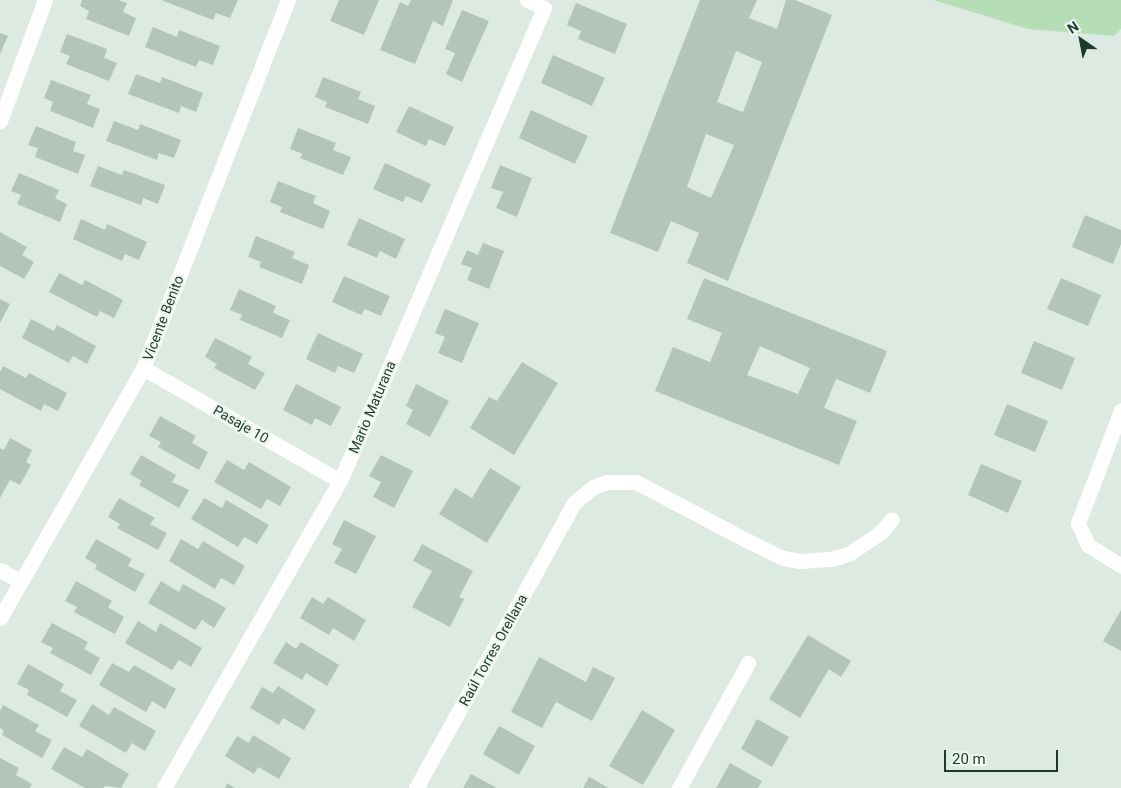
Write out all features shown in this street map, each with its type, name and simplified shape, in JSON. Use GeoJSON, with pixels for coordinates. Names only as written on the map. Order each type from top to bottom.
{"type":"FeatureCollection","features":[{"type":"Feature","properties":{"kind":"street"},"geometry":{"type":"LineString","coordinates":[[0,121],[46,0]]}},
{"type":"Feature","properties":{"kind":"street","name":"Vicente Benito"},"geometry":{"type":"LineString","coordinates":[[0,618],[143,368],[288,0]]}},
{"type":"Feature","properties":{"kind":"street","name":"Mario Maturana"},"geometry":{"type":"LineString","coordinates":[[164,788],[340,481],[544,8],[527,0]]}},
{"type":"Feature","properties":{"kind":"street","name":"Pasaje 10"},"geometry":{"type":"LineString","coordinates":[[143,368],[340,481]]}},
{"type":"Feature","properties":{"kind":"street"},"geometry":{"type":"LineString","coordinates":[[1121,410],[1078,523],[1088,545],[1121,566]]}},
{"type":"Feature","properties":{"kind":"street","name":"Raúl Torres Orellana"},"geometry":{"type":"LineString","coordinates":[[416,788],[569,512],[581,496],[593,487],[606,482],[636,482],[783,558],[808,562],[832,559],[850,553],[880,533],[892,519]]}},
{"type":"Feature","properties":{"kind":"street"},"geometry":{"type":"LineString","coordinates":[[0,570],[21,582]]}},
{"type":"Feature","properties":{"kind":"street"},"geometry":{"type":"LineString","coordinates":[[679,788],[748,664]]}},
{"type":"Feature","properties":{"kind":"green space"},"geometry":{"type":"Polygon","coordinates":[[[934,0],[1121,0],[1121,29],[1114,36],[1028,29],[934,0]]]}},
{"type":"Feature","properties":{"kind":"building"},"geometry":{"type":"Polygon","coordinates":[[[82,0],[118,0],[127,3],[123,12],[136,18],[129,36],[86,19],[89,11],[80,6],[82,0]]]}},
{"type":"Feature","properties":{"kind":"building"},"geometry":{"type":"Polygon","coordinates":[[[161,0],[238,0],[230,18],[216,13],[213,20],[161,0]]]}},
{"type":"Feature","properties":{"kind":"building"},"geometry":{"type":"Polygon","coordinates":[[[339,0],[379,0],[364,35],[330,21],[339,0]]]}},
{"type":"Feature","properties":{"kind":"building"},"geometry":{"type":"Polygon","coordinates":[[[411,0],[453,0],[443,26],[433,21],[415,64],[380,50],[400,2],[408,6],[411,0]]]}},
{"type":"Feature","properties":{"kind":"building"},"geometry":{"type":"Polygon","coordinates":[[[700,0],[757,0],[749,18],[777,29],[786,0],[795,0],[832,15],[728,281],[687,263],[699,233],[671,221],[658,252],[610,233],[700,0]],[[736,51],[717,102],[743,112],[762,62],[736,51]],[[706,134],[687,187],[711,198],[734,145],[706,134]]]}},
{"type":"Feature","properties":{"kind":"building"},"geometry":{"type":"Polygon","coordinates":[[[576,3],[627,24],[615,54],[578,39],[581,31],[567,25],[576,3]]]}},
{"type":"Feature","properties":{"kind":"building"},"geometry":{"type":"Polygon","coordinates":[[[462,10],[489,21],[462,82],[446,74],[455,53],[445,49],[462,10]]]}},
{"type":"Feature","properties":{"kind":"building"},"geometry":{"type":"Polygon","coordinates":[[[153,27],[177,37],[179,30],[220,46],[213,65],[199,60],[196,67],[145,47],[153,27]]]}},
{"type":"Feature","properties":{"kind":"building"},"geometry":{"type":"Polygon","coordinates":[[[0,33],[8,36],[0,54],[0,33]]]}},
{"type":"Feature","properties":{"kind":"building"},"geometry":{"type":"Polygon","coordinates":[[[67,34],[107,49],[104,58],[117,63],[109,81],[66,64],[70,56],[60,52],[67,34]]]}},
{"type":"Feature","properties":{"kind":"building"},"geometry":{"type":"Polygon","coordinates":[[[553,55],[605,78],[592,106],[541,83],[553,55]]]}},
{"type":"Feature","properties":{"kind":"building"},"geometry":{"type":"Polygon","coordinates":[[[136,74],[160,83],[162,77],[203,93],[196,112],[181,106],[179,113],[128,94],[136,74]]]}},
{"type":"Feature","properties":{"kind":"building"},"geometry":{"type":"Polygon","coordinates":[[[323,77],[361,92],[358,99],[375,106],[368,124],[325,107],[327,102],[315,97],[323,77]]]}},
{"type":"Feature","properties":{"kind":"building"},"geometry":{"type":"Polygon","coordinates":[[[51,80],[91,95],[87,104],[100,109],[93,128],[50,111],[53,102],[44,98],[51,80]]]}},
{"type":"Feature","properties":{"kind":"building"},"geometry":{"type":"Polygon","coordinates":[[[409,106],[454,127],[445,146],[429,139],[426,146],[396,132],[409,106]]]}},
{"type":"Feature","properties":{"kind":"building"},"geometry":{"type":"Polygon","coordinates":[[[531,110],[588,136],[575,164],[519,138],[531,110]]]}},
{"type":"Feature","properties":{"kind":"building"},"geometry":{"type":"Polygon","coordinates":[[[114,121],[138,130],[140,124],[181,140],[174,158],[159,153],[157,160],[106,141],[114,121]]]}},
{"type":"Feature","properties":{"kind":"building"},"geometry":{"type":"Polygon","coordinates":[[[36,126],[76,142],[73,151],[85,155],[78,174],[35,157],[38,148],[28,145],[36,126]]]}},
{"type":"Feature","properties":{"kind":"building"},"geometry":{"type":"Polygon","coordinates":[[[298,128],[336,143],[333,150],[351,157],[343,175],[300,158],[303,154],[290,149],[298,128]]]}},
{"type":"Feature","properties":{"kind":"building"},"geometry":{"type":"Polygon","coordinates":[[[385,163],[431,184],[422,203],[406,196],[403,202],[373,189],[385,163]]]}},
{"type":"Feature","properties":{"kind":"building"},"geometry":{"type":"Polygon","coordinates":[[[500,165],[532,178],[517,217],[496,208],[503,192],[491,188],[500,165]]]}},
{"type":"Feature","properties":{"kind":"building"},"geometry":{"type":"Polygon","coordinates":[[[98,166],[122,175],[124,170],[165,185],[158,204],[143,198],[141,205],[90,186],[98,166]]]}},
{"type":"Feature","properties":{"kind":"building"},"geometry":{"type":"Polygon","coordinates":[[[19,173],[59,190],[55,198],[67,204],[60,222],[17,204],[21,195],[11,191],[19,173]]]}},
{"type":"Feature","properties":{"kind":"building"},"geometry":{"type":"Polygon","coordinates":[[[278,181],[316,196],[313,203],[330,211],[323,229],[280,212],[282,207],[270,202],[278,181]]]}},
{"type":"Feature","properties":{"kind":"building"},"geometry":{"type":"Polygon","coordinates":[[[1085,215],[1121,230],[1121,244],[1113,264],[1072,247],[1085,215]]]}},
{"type":"Feature","properties":{"kind":"building"},"geometry":{"type":"Polygon","coordinates":[[[359,218],[405,239],[396,259],[380,251],[377,258],[347,245],[359,218]]]}},
{"type":"Feature","properties":{"kind":"building"},"geometry":{"type":"Polygon","coordinates":[[[81,219],[105,230],[107,224],[147,242],[139,260],[125,254],[122,261],[73,239],[81,219]]]}},
{"type":"Feature","properties":{"kind":"building"},"geometry":{"type":"Polygon","coordinates":[[[0,232],[27,247],[22,255],[34,262],[24,279],[0,266],[0,232]]]}},
{"type":"Feature","properties":{"kind":"building"},"geometry":{"type":"Polygon","coordinates":[[[256,236],[295,252],[292,258],[309,265],[302,284],[259,267],[261,262],[248,257],[256,236]]]}},
{"type":"Feature","properties":{"kind":"building"},"geometry":{"type":"Polygon","coordinates":[[[483,243],[504,251],[489,289],[467,280],[472,268],[461,264],[467,250],[478,255],[483,243]]]}},
{"type":"Feature","properties":{"kind":"building"},"geometry":{"type":"Polygon","coordinates":[[[59,273],[82,285],[85,280],[123,300],[114,318],[100,311],[97,317],[49,292],[59,273]]]}},
{"type":"Feature","properties":{"kind":"building"},"geometry":{"type":"Polygon","coordinates":[[[344,276],[390,296],[381,316],[365,309],[361,315],[332,302],[344,276]]]}},
{"type":"Feature","properties":{"kind":"building"},"geometry":{"type":"Polygon","coordinates":[[[704,278],[887,351],[870,393],[836,379],[824,408],[857,421],[839,465],[655,391],[673,347],[710,362],[722,333],[687,319],[704,278]],[[760,346],[747,375],[798,394],[810,368],[760,346]]]}},
{"type":"Feature","properties":{"kind":"building"},"geometry":{"type":"Polygon","coordinates":[[[1061,278],[1101,295],[1088,326],[1047,309],[1061,278]]]}},
{"type":"Feature","properties":{"kind":"building"},"geometry":{"type":"Polygon","coordinates":[[[239,289],[276,306],[273,313],[290,320],[282,338],[240,320],[242,315],[230,310],[239,289]]]}},
{"type":"Feature","properties":{"kind":"building"},"geometry":{"type":"Polygon","coordinates":[[[0,299],[10,304],[0,323],[0,299]]]}},
{"type":"Feature","properties":{"kind":"building"},"geometry":{"type":"Polygon","coordinates":[[[445,309],[479,323],[462,363],[438,353],[445,337],[435,333],[445,309]]]}},
{"type":"Feature","properties":{"kind":"building"},"geometry":{"type":"Polygon","coordinates":[[[31,319],[54,331],[57,325],[96,346],[87,364],[73,356],[69,363],[22,338],[31,319]]]}},
{"type":"Feature","properties":{"kind":"building"},"geometry":{"type":"Polygon","coordinates":[[[318,333],[363,354],[354,373],[338,366],[335,373],[306,359],[318,333]]]}},
{"type":"Feature","properties":{"kind":"building"},"geometry":{"type":"Polygon","coordinates":[[[215,338],[252,357],[248,364],[265,373],[255,390],[214,368],[217,364],[205,357],[215,338]]]}},
{"type":"Feature","properties":{"kind":"building"},"geometry":{"type":"Polygon","coordinates":[[[1034,341],[1075,358],[1062,390],[1021,373],[1034,341]]]}},
{"type":"Feature","properties":{"kind":"building"},"geometry":{"type":"Polygon","coordinates":[[[522,362],[558,383],[514,455],[470,428],[489,397],[497,401],[522,362]]]}},
{"type":"Feature","properties":{"kind":"building"},"geometry":{"type":"Polygon","coordinates":[[[3,366],[26,378],[29,373],[67,393],[58,411],[44,404],[41,411],[0,389],[0,372],[3,366]]]}},
{"type":"Feature","properties":{"kind":"building"},"geometry":{"type":"Polygon","coordinates":[[[296,384],[341,407],[331,426],[315,418],[312,425],[283,410],[296,384]]]}},
{"type":"Feature","properties":{"kind":"building"},"geometry":{"type":"Polygon","coordinates":[[[416,384],[449,401],[430,437],[406,424],[413,410],[406,406],[416,384]]]}},
{"type":"Feature","properties":{"kind":"building"},"geometry":{"type":"Polygon","coordinates":[[[1007,404],[1048,421],[1035,452],[994,435],[1007,404]]]}},
{"type":"Feature","properties":{"kind":"building"},"geometry":{"type":"Polygon","coordinates":[[[160,416],[196,436],[192,443],[208,452],[199,470],[158,447],[161,442],[149,436],[160,416]]]}},
{"type":"Feature","properties":{"kind":"building"},"geometry":{"type":"Polygon","coordinates":[[[10,438],[32,450],[26,462],[31,465],[20,485],[10,480],[0,498],[0,448],[4,450],[10,438]]]}},
{"type":"Feature","properties":{"kind":"building"},"geometry":{"type":"Polygon","coordinates":[[[141,455],[176,475],[172,482],[189,490],[179,508],[139,485],[142,481],[130,474],[141,455]]]}},
{"type":"Feature","properties":{"kind":"building"},"geometry":{"type":"Polygon","coordinates":[[[381,455],[413,471],[394,508],[373,497],[381,482],[369,476],[381,455]]]}},
{"type":"Feature","properties":{"kind":"building"},"geometry":{"type":"Polygon","coordinates":[[[227,460],[244,470],[249,462],[291,487],[280,506],[267,499],[261,509],[214,482],[227,460]]]}},
{"type":"Feature","properties":{"kind":"building"},"geometry":{"type":"Polygon","coordinates":[[[981,464],[1022,481],[1008,513],[968,495],[981,464]]]}},
{"type":"Feature","properties":{"kind":"building"},"geometry":{"type":"Polygon","coordinates":[[[490,468],[521,487],[487,543],[439,514],[455,488],[472,498],[490,468]]]}},
{"type":"Feature","properties":{"kind":"building"},"geometry":{"type":"Polygon","coordinates":[[[119,498],[155,518],[150,524],[167,533],[158,550],[117,528],[120,524],[108,517],[119,498]]]}},
{"type":"Feature","properties":{"kind":"building"},"geometry":{"type":"Polygon","coordinates":[[[204,498],[222,508],[226,500],[269,525],[257,544],[244,537],[238,547],[191,519],[204,498]]]}},
{"type":"Feature","properties":{"kind":"building"},"geometry":{"type":"Polygon","coordinates":[[[344,520],[376,536],[356,574],[334,563],[342,549],[332,544],[344,520]]]}},
{"type":"Feature","properties":{"kind":"building"},"geometry":{"type":"Polygon","coordinates":[[[96,539],[132,559],[128,566],[145,574],[135,592],[95,569],[97,565],[85,558],[96,539]]]}},
{"type":"Feature","properties":{"kind":"building"},"geometry":{"type":"Polygon","coordinates":[[[181,539],[198,549],[203,541],[245,566],[234,585],[221,578],[215,589],[169,561],[181,539]]]}},
{"type":"Feature","properties":{"kind":"building"},"geometry":{"type":"Polygon","coordinates":[[[422,544],[473,571],[459,597],[464,599],[450,627],[412,607],[432,571],[413,561],[422,544]]]}},
{"type":"Feature","properties":{"kind":"building"},"geometry":{"type":"Polygon","coordinates":[[[76,581],[112,601],[108,607],[124,617],[115,634],[74,612],[77,607],[65,601],[76,581]]]}},
{"type":"Feature","properties":{"kind":"building"},"geometry":{"type":"Polygon","coordinates":[[[161,581],[179,592],[183,584],[226,608],[214,628],[202,620],[195,630],[148,603],[161,581]]]}},
{"type":"Feature","properties":{"kind":"building"},"geometry":{"type":"Polygon","coordinates":[[[312,597],[323,604],[328,597],[366,620],[354,641],[333,628],[329,635],[300,618],[312,597]]]}},
{"type":"Feature","properties":{"kind":"building"},"geometry":{"type":"Polygon","coordinates":[[[1121,610],[1121,651],[1103,641],[1121,610]]]}},
{"type":"Feature","properties":{"kind":"building"},"geometry":{"type":"Polygon","coordinates":[[[138,621],[156,632],[160,623],[202,648],[191,667],[179,660],[172,670],[125,643],[138,621]]]}},
{"type":"Feature","properties":{"kind":"building"},"geometry":{"type":"Polygon","coordinates":[[[52,623],[88,642],[84,649],[100,658],[91,675],[50,653],[53,648],[41,642],[52,623]]]}},
{"type":"Feature","properties":{"kind":"building"},"geometry":{"type":"Polygon","coordinates":[[[808,635],[851,661],[841,677],[829,669],[800,718],[769,699],[808,635]]]}},
{"type":"Feature","properties":{"kind":"building"},"geometry":{"type":"Polygon","coordinates":[[[286,642],[296,649],[301,642],[339,665],[327,686],[306,673],[302,680],[273,663],[286,642]]]}},
{"type":"Feature","properties":{"kind":"building"},"geometry":{"type":"Polygon","coordinates":[[[539,657],[586,682],[593,667],[615,678],[592,721],[556,702],[542,728],[511,712],[539,657]]]}},
{"type":"Feature","properties":{"kind":"building"},"geometry":{"type":"Polygon","coordinates":[[[112,663],[129,672],[134,665],[176,689],[165,709],[152,701],[146,712],[99,685],[112,663]]]}},
{"type":"Feature","properties":{"kind":"building"},"geometry":{"type":"Polygon","coordinates":[[[28,664],[64,684],[60,691],[77,700],[67,717],[27,695],[29,690],[17,684],[28,664]]]}},
{"type":"Feature","properties":{"kind":"building"},"geometry":{"type":"Polygon","coordinates":[[[278,686],[316,710],[304,730],[283,718],[279,725],[250,708],[262,687],[273,693],[278,686]]]}},
{"type":"Feature","properties":{"kind":"building"},"geometry":{"type":"Polygon","coordinates":[[[92,704],[109,715],[114,707],[156,731],[145,751],[132,743],[126,753],[79,726],[92,704]]]}},
{"type":"Feature","properties":{"kind":"building"},"geometry":{"type":"Polygon","coordinates":[[[3,705],[39,725],[35,731],[52,740],[42,758],[2,735],[4,731],[0,728],[0,711],[3,705]]]}},
{"type":"Feature","properties":{"kind":"building"},"geometry":{"type":"Polygon","coordinates":[[[642,710],[675,730],[643,785],[609,766],[642,710]]]}},
{"type":"Feature","properties":{"kind":"building"},"geometry":{"type":"Polygon","coordinates":[[[757,719],[789,737],[772,767],[741,749],[757,719]]]}},
{"type":"Feature","properties":{"kind":"building"},"geometry":{"type":"Polygon","coordinates":[[[499,726],[535,746],[519,775],[483,754],[499,726]]]}},
{"type":"Feature","properties":{"kind":"building"},"geometry":{"type":"Polygon","coordinates":[[[253,735],[291,758],[279,779],[258,767],[254,774],[225,756],[237,736],[249,743],[253,735]]]}},
{"type":"Feature","properties":{"kind":"building"},"geometry":{"type":"Polygon","coordinates":[[[64,747],[82,757],[87,749],[129,774],[121,788],[105,786],[103,788],[85,788],[51,769],[64,747]]]}},
{"type":"Feature","properties":{"kind":"building"},"geometry":{"type":"Polygon","coordinates":[[[0,758],[19,768],[16,775],[32,784],[30,788],[0,788],[0,758]]]}},
{"type":"Feature","properties":{"kind":"building"},"geometry":{"type":"Polygon","coordinates":[[[730,763],[762,781],[758,788],[716,788],[730,763]]]}},
{"type":"Feature","properties":{"kind":"building"},"geometry":{"type":"Polygon","coordinates":[[[471,774],[497,788],[463,788],[471,774]]]}},
{"type":"Feature","properties":{"kind":"building"},"geometry":{"type":"Polygon","coordinates":[[[589,777],[609,788],[583,788],[589,777]]]}},
{"type":"Feature","properties":{"kind":"building"},"geometry":{"type":"Polygon","coordinates":[[[227,783],[235,788],[225,788],[227,783]]]}}]}
